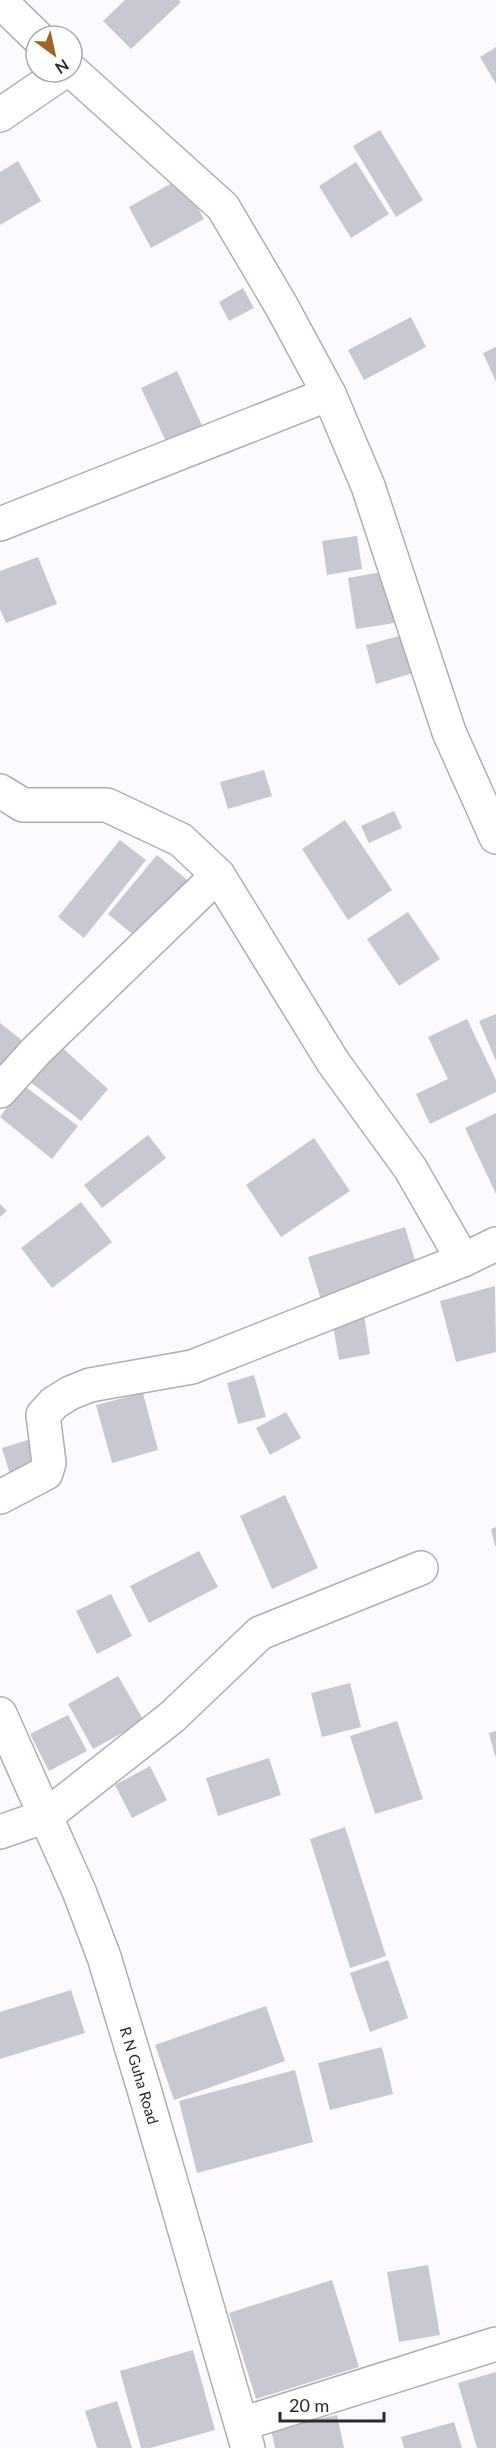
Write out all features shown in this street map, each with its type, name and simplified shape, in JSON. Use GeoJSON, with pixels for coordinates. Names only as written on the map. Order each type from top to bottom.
{"type":"FeatureCollection","features":[{"type":"Feature","properties":{"kind":"street"},"geometry":{"type":"LineString","coordinates":[[0,1],[24,24]]}},
{"type":"Feature","properties":{"kind":"street"},"geometry":{"type":"LineString","coordinates":[[84,82],[223,207],[282,307],[329,394],[369,486],[449,732],[496,837]]}},
{"type":"Feature","properties":{"kind":"street"},"geometry":{"type":"LineString","coordinates":[[0,115],[45,84]]}},
{"type":"Feature","properties":{"kind":"street"},"geometry":{"type":"LineString","coordinates":[[0,524],[329,394]]}},
{"type":"Feature","properties":{"kind":"street"},"geometry":{"type":"LineString","coordinates":[[0,791],[23,805],[107,805],[181,840],[218,875],[333,1062],[410,1168],[463,1260]]}},
{"type":"Feature","properties":{"kind":"street"},"geometry":{"type":"LineString","coordinates":[[0,1091],[36,1051],[218,875]]}},
{"type":"Feature","properties":{"kind":"street"},"geometry":{"type":"LineString","coordinates":[[0,1497],[46,1473],[49,1463],[43,1415],[54,1403],[70,1393],[90,1385],[192,1367],[463,1260],[496,1244]]}},
{"type":"Feature","properties":{"kind":"street"},"geometry":{"type":"LineString","coordinates":[[0,1832],[46,1816],[172,1717],[260,1633],[421,1568]]}},
{"type":"Feature","properties":{"kind":"street","name":"R N Guha Road"},"geometry":{"type":"LineString","coordinates":[[0,1714],[79,1891],[104,1957],[245,2436]]}},
{"type":"Feature","properties":{"kind":"street"},"geometry":{"type":"LineString","coordinates":[[245,2436],[496,2344]]}},
{"type":"Feature","properties":{"kind":"building"},"geometry":{"type":"Polygon","coordinates":[[[125,0],[179,0],[181,2],[131,49],[103,21],[125,0]]]}},
{"type":"Feature","properties":{"kind":"building"},"geometry":{"type":"Polygon","coordinates":[[[496,47],[496,84],[480,57],[496,47]]]}},
{"type":"Feature","properties":{"kind":"building"},"geometry":{"type":"Polygon","coordinates":[[[380,130],[423,200],[396,217],[353,146],[380,130]]]}},
{"type":"Feature","properties":{"kind":"building"},"geometry":{"type":"Polygon","coordinates":[[[18,161],[41,201],[0,225],[0,172],[18,161]]]}},
{"type":"Feature","properties":{"kind":"building"},"geometry":{"type":"Polygon","coordinates":[[[356,162],[389,214],[351,238],[319,186],[356,162]]]}},
{"type":"Feature","properties":{"kind":"building"},"geometry":{"type":"Polygon","coordinates":[[[181,178],[204,219],[151,248],[129,207],[181,178]]]}},
{"type":"Feature","properties":{"kind":"building"},"geometry":{"type":"Polygon","coordinates":[[[243,288],[254,308],[229,321],[219,302],[243,288]]]}},
{"type":"Feature","properties":{"kind":"building"},"geometry":{"type":"Polygon","coordinates":[[[411,317],[426,347],[364,380],[348,350],[411,317]]]}},
{"type":"Feature","properties":{"kind":"building"},"geometry":{"type":"Polygon","coordinates":[[[496,347],[496,382],[483,353],[496,347]]]}},
{"type":"Feature","properties":{"kind":"building"},"geometry":{"type":"Polygon","coordinates":[[[177,371],[206,434],[170,450],[141,388],[177,371]]]}},
{"type":"Feature","properties":{"kind":"building"},"geometry":{"type":"Polygon","coordinates":[[[357,536],[362,569],[327,575],[322,541],[357,536]]]}},
{"type":"Feature","properties":{"kind":"building"},"geometry":{"type":"Polygon","coordinates":[[[38,557],[57,604],[6,623],[0,609],[0,571],[38,557]]]}},
{"type":"Feature","properties":{"kind":"building"},"geometry":{"type":"Polygon","coordinates":[[[392,570],[401,622],[356,629],[348,578],[392,570]]]}},
{"type":"Feature","properties":{"kind":"building"},"geometry":{"type":"Polygon","coordinates":[[[410,633],[420,671],[376,684],[366,645],[410,633]]]}},
{"type":"Feature","properties":{"kind":"building"},"geometry":{"type":"Polygon","coordinates":[[[264,770],[272,796],[228,809],[220,782],[264,770]]]}},
{"type":"Feature","properties":{"kind":"building"},"geometry":{"type":"Polygon","coordinates":[[[394,811],[402,828],[369,843],[361,826],[394,811]]]}},
{"type":"Feature","properties":{"kind":"building"},"geometry":{"type":"Polygon","coordinates":[[[345,820],[392,890],[348,920],[302,849],[345,820]]]}},
{"type":"Feature","properties":{"kind":"building"},"geometry":{"type":"Polygon","coordinates":[[[120,840],[146,860],[84,938],[58,917],[120,840]]]}},
{"type":"Feature","properties":{"kind":"building"},"geometry":{"type":"Polygon","coordinates":[[[157,855],[191,883],[142,942],[108,914],[157,855]]]}},
{"type":"Feature","properties":{"kind":"building"},"geometry":{"type":"Polygon","coordinates":[[[408,912],[440,959],[399,986],[367,939],[408,912]]]}},
{"type":"Feature","properties":{"kind":"building"},"geometry":{"type":"Polygon","coordinates":[[[496,1014],[496,1061],[479,1021],[496,1014]]]}},
{"type":"Feature","properties":{"kind":"building"},"geometry":{"type":"Polygon","coordinates":[[[467,1019],[496,1080],[496,1092],[430,1124],[416,1094],[448,1079],[428,1037],[467,1019]]]}},
{"type":"Feature","properties":{"kind":"building"},"geometry":{"type":"Polygon","coordinates":[[[0,1023],[24,1042],[0,1071],[0,1023]]]}},
{"type":"Feature","properties":{"kind":"building"},"geometry":{"type":"Polygon","coordinates":[[[58,1044],[108,1089],[81,1121],[29,1081],[58,1044]]]}},
{"type":"Feature","properties":{"kind":"building"},"geometry":{"type":"Polygon","coordinates":[[[23,1085],[78,1126],[52,1159],[0,1117],[23,1085]]]}},
{"type":"Feature","properties":{"kind":"building"},"geometry":{"type":"Polygon","coordinates":[[[496,1113],[496,1194],[465,1128],[496,1113]]]}},
{"type":"Feature","properties":{"kind":"building"},"geometry":{"type":"Polygon","coordinates":[[[148,1135],[166,1158],[102,1208],[84,1185],[148,1135]]]}},
{"type":"Feature","properties":{"kind":"building"},"geometry":{"type":"Polygon","coordinates":[[[314,1138],[350,1191],[281,1237],[246,1185],[314,1138]]]}},
{"type":"Feature","properties":{"kind":"building"},"geometry":{"type":"Polygon","coordinates":[[[81,1202],[112,1242],[52,1288],[21,1248],[81,1202]]]}},
{"type":"Feature","properties":{"kind":"building"},"geometry":{"type":"Polygon","coordinates":[[[0,1204],[7,1211],[0,1217],[0,1204]]]}},
{"type":"Feature","properties":{"kind":"building"},"geometry":{"type":"Polygon","coordinates":[[[405,1227],[418,1270],[321,1300],[308,1257],[405,1227]]]}},
{"type":"Feature","properties":{"kind":"building"},"geometry":{"type":"Polygon","coordinates":[[[495,1286],[496,1352],[456,1362],[440,1301],[495,1286]]]}},
{"type":"Feature","properties":{"kind":"building"},"geometry":{"type":"Polygon","coordinates":[[[364,1314],[370,1354],[339,1360],[332,1320],[364,1314]]]}},
{"type":"Feature","properties":{"kind":"building"},"geometry":{"type":"Polygon","coordinates":[[[254,1375],[266,1417],[238,1424],[227,1383],[254,1375]]]}},
{"type":"Feature","properties":{"kind":"building"},"geometry":{"type":"Polygon","coordinates":[[[143,1393],[158,1450],[112,1463],[96,1405],[143,1393]]]}},
{"type":"Feature","properties":{"kind":"building"},"geometry":{"type":"Polygon","coordinates":[[[286,1412],[301,1438],[270,1455],[256,1428],[286,1412]]]}},
{"type":"Feature","properties":{"kind":"building"},"geometry":{"type":"Polygon","coordinates":[[[31,1439],[40,1469],[11,1478],[2,1448],[31,1439]]]}},
{"type":"Feature","properties":{"kind":"building"},"geometry":{"type":"Polygon","coordinates":[[[285,1495],[318,1568],[272,1589],[240,1516],[285,1495]]]}},
{"type":"Feature","properties":{"kind":"building"},"geometry":{"type":"Polygon","coordinates":[[[496,1527],[496,1546],[495,1546],[491,1529],[496,1527]]]}},
{"type":"Feature","properties":{"kind":"building"},"geometry":{"type":"Polygon","coordinates":[[[199,1551],[218,1587],[149,1623],[130,1586],[199,1551]]]}},
{"type":"Feature","properties":{"kind":"building"},"geometry":{"type":"Polygon","coordinates":[[[111,1594],[132,1636],[97,1654],[76,1611],[111,1594]]]}},
{"type":"Feature","properties":{"kind":"building"},"geometry":{"type":"Polygon","coordinates":[[[118,1676],[144,1721],[93,1749],[68,1704],[118,1676]]]}},
{"type":"Feature","properties":{"kind":"building"},"geometry":{"type":"Polygon","coordinates":[[[350,1683],[361,1727],[322,1737],[311,1693],[350,1683]]]}},
{"type":"Feature","properties":{"kind":"building"},"geometry":{"type":"Polygon","coordinates":[[[68,1715],[87,1751],[49,1771],[30,1734],[68,1715]]]}},
{"type":"Feature","properties":{"kind":"building"},"geometry":{"type":"Polygon","coordinates":[[[397,1721],[423,1799],[375,1814],[350,1736],[397,1721]]]}},
{"type":"Feature","properties":{"kind":"building"},"geometry":{"type":"Polygon","coordinates":[[[496,1731],[496,1756],[495,1756],[489,1733],[496,1731]]]}},
{"type":"Feature","properties":{"kind":"building"},"geometry":{"type":"Polygon","coordinates":[[[269,1758],[281,1795],[218,1816],[206,1778],[269,1758]]]}},
{"type":"Feature","properties":{"kind":"building"},"geometry":{"type":"Polygon","coordinates":[[[150,1766],[167,1800],[132,1818],[115,1785],[150,1766]]]}},
{"type":"Feature","properties":{"kind":"building"},"geometry":{"type":"Polygon","coordinates":[[[345,1827],[386,1956],[350,1968],[310,1839],[345,1827]]]}},
{"type":"Feature","properties":{"kind":"building"},"geometry":{"type":"Polygon","coordinates":[[[388,1960],[408,2018],[370,2032],[350,1973],[388,1960]]]}},
{"type":"Feature","properties":{"kind":"building"},"geometry":{"type":"Polygon","coordinates":[[[71,1990],[85,2033],[0,2059],[0,2012],[71,1990]]]}},
{"type":"Feature","properties":{"kind":"building"},"geometry":{"type":"Polygon","coordinates":[[[266,2006],[285,2061],[174,2100],[155,2045],[266,2006]]]}},
{"type":"Feature","properties":{"kind":"building"},"geometry":{"type":"Polygon","coordinates":[[[382,2047],[393,2094],[330,2110],[318,2063],[382,2047]]]}},
{"type":"Feature","properties":{"kind":"building"},"geometry":{"type":"Polygon","coordinates":[[[295,2070],[313,2142],[197,2173],[179,2101],[295,2070]]]}},
{"type":"Feature","properties":{"kind":"building"},"geometry":{"type":"Polygon","coordinates":[[[428,2265],[440,2335],[399,2342],[387,2272],[428,2265]]]}},
{"type":"Feature","properties":{"kind":"building"},"geometry":{"type":"Polygon","coordinates":[[[332,2280],[359,2367],[256,2399],[229,2313],[332,2280]]]}},
{"type":"Feature","properties":{"kind":"building"},"geometry":{"type":"Polygon","coordinates":[[[193,2350],[215,2430],[150,2448],[141,2448],[120,2371],[193,2350]]]}},
{"type":"Feature","properties":{"kind":"building"},"geometry":{"type":"Polygon","coordinates":[[[496,2372],[496,2448],[477,2448],[458,2383],[496,2372]]]}},
{"type":"Feature","properties":{"kind":"building"},"geometry":{"type":"Polygon","coordinates":[[[117,2401],[132,2448],[97,2448],[85,2411],[117,2401]]]}},
{"type":"Feature","properties":{"kind":"building"},"geometry":{"type":"Polygon","coordinates":[[[337,2415],[344,2448],[275,2448],[271,2429],[337,2415]]]}},
{"type":"Feature","properties":{"kind":"building"},"geometry":{"type":"Polygon","coordinates":[[[454,2422],[462,2448],[404,2448],[401,2437],[454,2422]]]}}]}
